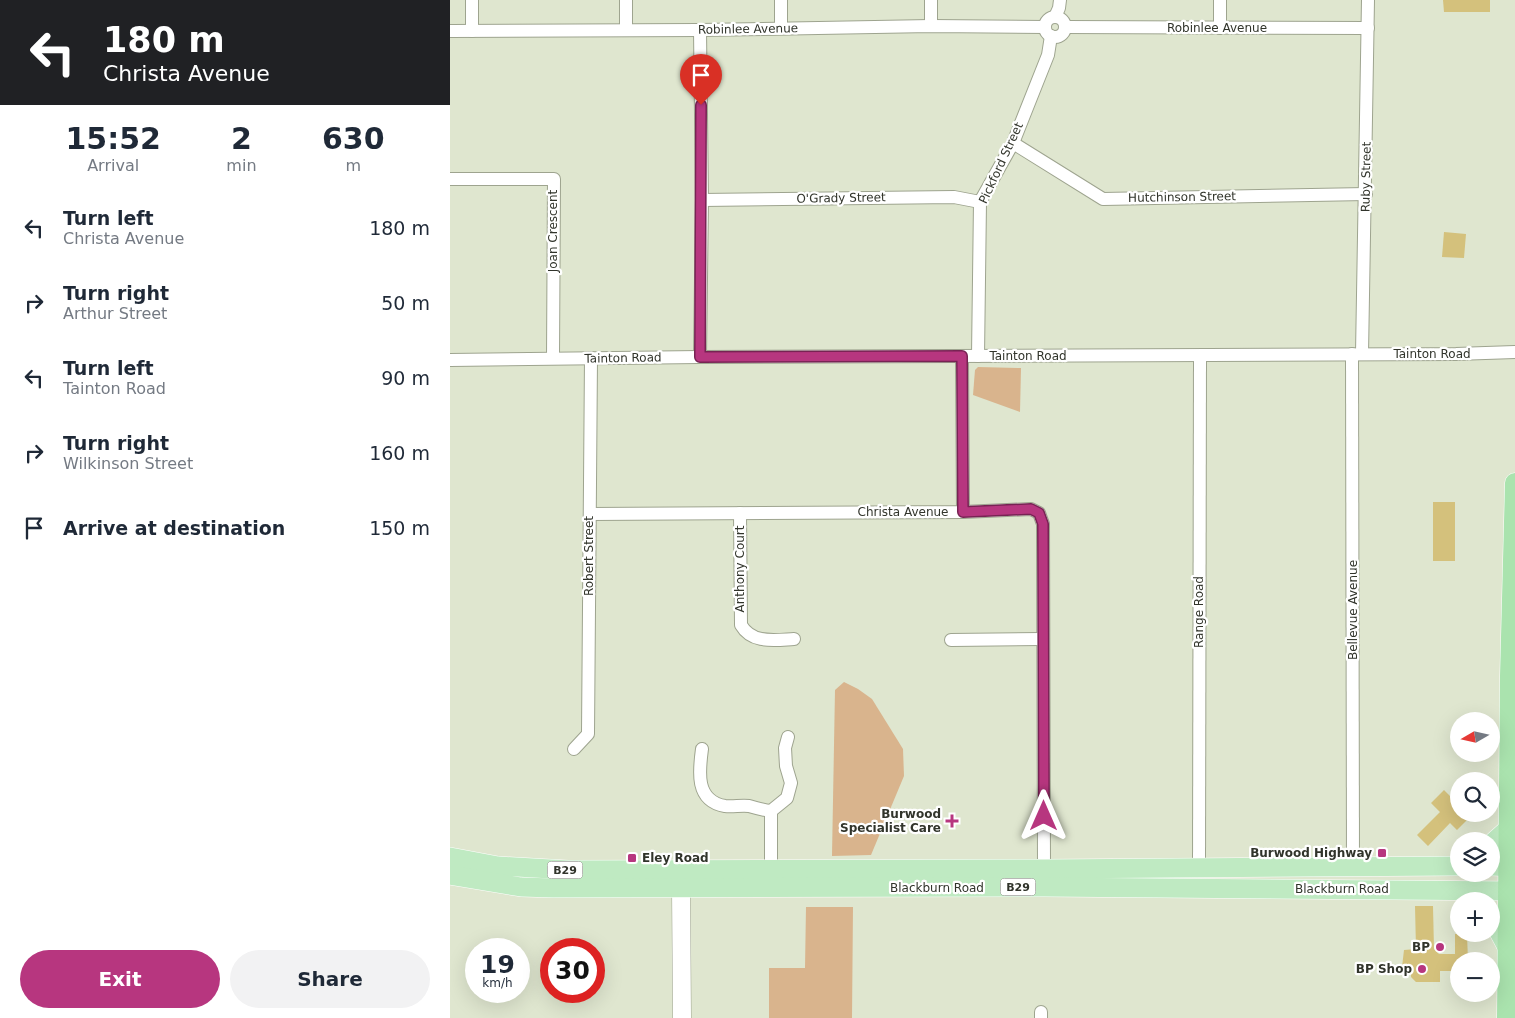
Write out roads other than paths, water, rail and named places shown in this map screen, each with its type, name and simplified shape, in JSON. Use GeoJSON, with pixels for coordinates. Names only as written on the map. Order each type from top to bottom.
{"type":"FeatureCollection","features":[{"type":"Feature","properties":{"kind":"highway"},"geometry":{"type":"LineString","coordinates":[[1507,1018],[1507,947],[1512,890],[1505,866],[1509,828],[1515,483]]}},
{"type":"Feature","properties":{"kind":"main road"},"geometry":{"type":"LineString","coordinates":[[1500,836],[1509,828]]}},
{"type":"Feature","properties":{"kind":"main road","name":"Blackburn Road"},"geometry":{"type":"LineString","coordinates":[[450,857],[498,866],[538,870],[681,879],[1044,878],[1199,868],[1450,866]]}},
{"type":"Feature","properties":{"kind":"main road","name":"Blackburn Road"},"geometry":{"type":"LineString","coordinates":[[450,875],[529,887],[681,879],[771,870],[1044,878],[1450,895]]}},
{"type":"Feature","properties":{"kind":"main road"},"geometry":{"type":"LineString","coordinates":[[681,879],[682,1018]]}},
{"type":"Feature","properties":{"kind":"main road","name":"Blackburn Road"},"geometry":{"type":"LineString","coordinates":[[1498,892],[1512,890]]}},
{"type":"Feature","properties":{"kind":"main road"},"geometry":{"type":"LineString","coordinates":[[1500,933],[1507,947]]}},
{"type":"Feature","properties":{"kind":"street"},"geometry":{"type":"LineString","coordinates":[[472,0],[472,31]]}},
{"type":"Feature","properties":{"kind":"street"},"geometry":{"type":"LineString","coordinates":[[626,0],[626,30]]}},
{"type":"Feature","properties":{"kind":"street"},"geometry":{"type":"LineString","coordinates":[[781,0],[781,28]]}},
{"type":"Feature","properties":{"kind":"street"},"geometry":{"type":"LineString","coordinates":[[931,0],[931,26]]}},
{"type":"Feature","properties":{"kind":"street"},"geometry":{"type":"LineString","coordinates":[[1055,17],[1060,0]]}},
{"type":"Feature","properties":{"kind":"street"},"geometry":{"type":"LineString","coordinates":[[1220,0],[1220,28]]}},
{"type":"Feature","properties":{"kind":"street","name":"Ruby Street"},"geometry":{"type":"LineString","coordinates":[[1357,354],[1366,194],[1368,0]]}},
{"type":"Feature","properties":{"kind":"street"},"geometry":{"type":"LineString","coordinates":[[1055,17],[1060,18],[1064,22],[1065,28],[1057,37],[1048,32],[1046,22],[1055,17]]}},
{"type":"Feature","properties":{"kind":"street","name":"Robinlee Avenue"},"geometry":{"type":"LineString","coordinates":[[450,31],[700,30],[931,26],[1048,32]]}},
{"type":"Feature","properties":{"kind":"street","name":"Robinlee Avenue"},"geometry":{"type":"LineString","coordinates":[[1065,28],[1368,28]]}},
{"type":"Feature","properties":{"kind":"street"},"geometry":{"type":"LineString","coordinates":[[700,30],[702,200],[700,357]]}},
{"type":"Feature","properties":{"kind":"street","name":"Pickford Street"},"geometry":{"type":"LineString","coordinates":[[978,356],[980,202],[1013,143],[1048,55],[1048,32]]}},
{"type":"Feature","properties":{"kind":"street","name":"Hutchinson Street"},"geometry":{"type":"LineString","coordinates":[[1013,143],[1103,199],[1366,194]]}},
{"type":"Feature","properties":{"kind":"street","name":"Joan Crescent"},"geometry":{"type":"LineString","coordinates":[[450,179],[554,179],[553,358]]}},
{"type":"Feature","properties":{"kind":"street","name":"O'Grady Street"},"geometry":{"type":"LineString","coordinates":[[702,200],[954,197],[980,202]]}},
{"type":"Feature","properties":{"kind":"street","name":"Tainton Road"},"geometry":{"type":"LineString","coordinates":[[450,360],[700,357],[1200,356],[1515,352]]}},
{"type":"Feature","properties":{"kind":"street","name":"Bellevue Avenue"},"geometry":{"type":"LineString","coordinates":[[1354,866],[1357,354]]}},
{"type":"Feature","properties":{"kind":"street"},"geometry":{"type":"LineString","coordinates":[[962,356],[963,512]]}},
{"type":"Feature","properties":{"kind":"street","name":"Range Road"},"geometry":{"type":"LineString","coordinates":[[1199,868],[1200,356]]}},
{"type":"Feature","properties":{"kind":"street","name":"Robert Street"},"geometry":{"type":"LineString","coordinates":[[574,749],[588,734],[591,358]]}},
{"type":"Feature","properties":{"kind":"street","name":"Christa Avenue"},"geometry":{"type":"LineString","coordinates":[[590,514],[963,512],[1031,509],[1039,513],[1043,524],[1044,878]]}},
{"type":"Feature","properties":{"kind":"street","name":"Anthony Court"},"geometry":{"type":"LineString","coordinates":[[740,513],[740,625],[746,633],[760,640],[794,639]]}},
{"type":"Feature","properties":{"kind":"street"},"geometry":{"type":"LineString","coordinates":[[951,640],[1042,639]]}},
{"type":"Feature","properties":{"kind":"street"},"geometry":{"type":"LineString","coordinates":[[771,811],[787,798],[791,783],[786,766],[785,748],[788,737]]}},
{"type":"Feature","properties":{"kind":"street"},"geometry":{"type":"LineString","coordinates":[[702,749],[700,766],[701,788],[710,800],[724,806],[747,806],[771,811]]}},
{"type":"Feature","properties":{"kind":"street"},"geometry":{"type":"LineString","coordinates":[[771,811],[771,870]]}},
{"type":"Feature","properties":{"kind":"place","name":"Burwood Specialist Care"},"geometry":{"type":"Point","coordinates":[952,821]}},
{"type":"Feature","properties":{"kind":"place","name":"Burwood Highway"},"geometry":{"type":"Point","coordinates":[1382,853]}},
{"type":"Feature","properties":{"kind":"place","name":"Eley Road"},"geometry":{"type":"Point","coordinates":[632,858]}},
{"type":"Feature","properties":{"kind":"place","name":"BP"},"geometry":{"type":"Point","coordinates":[1440,947]}},
{"type":"Feature","properties":{"kind":"place","name":"BP Shop"},"geometry":{"type":"Point","coordinates":[1422,969]}}]}
